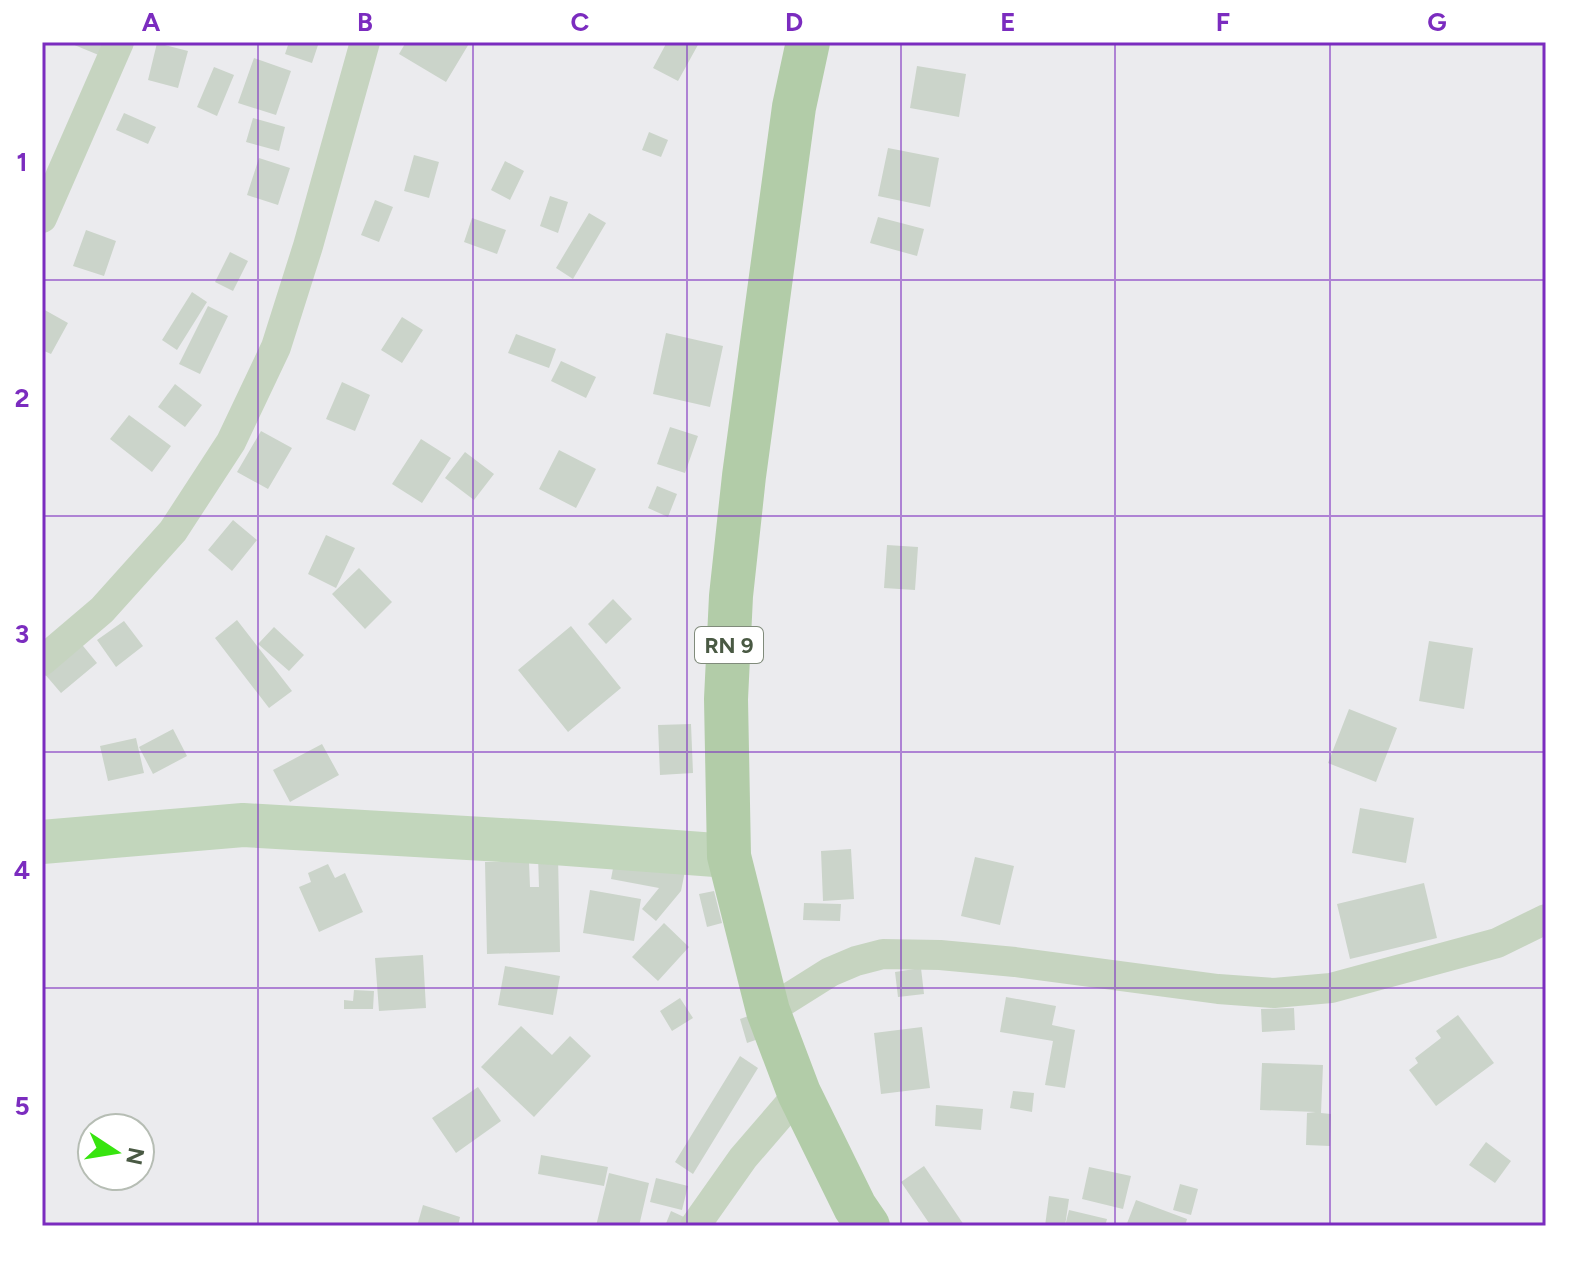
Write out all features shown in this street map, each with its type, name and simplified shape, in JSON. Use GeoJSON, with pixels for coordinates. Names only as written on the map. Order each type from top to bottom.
{"type":"FeatureCollection","features":[{"type":"Feature","properties":{"kind":"main road","name":"RN 9"},"geometry":{"type":"LineString","coordinates":[[808,42],[794,107],[744,476],[731,596],[726,699],[729,856],[768,1011],[799,1093],[855,1207],[868,1226]]}},
{"type":"Feature","properties":{"kind":"street"},"geometry":{"type":"LineString","coordinates":[[42,218],[119,42]]}},
{"type":"Feature","properties":{"kind":"street"},"geometry":{"type":"LineString","coordinates":[[42,661],[102,610],[173,531],[231,442],[276,347],[308,246],[365,42]]}},
{"type":"Feature","properties":{"kind":"street"},"geometry":{"type":"LineString","coordinates":[[42,842],[243,825],[729,856]]}},
{"type":"Feature","properties":{"kind":"street"},"geometry":{"type":"LineString","coordinates":[[768,1011],[830,972],[883,954],[940,955],[1015,962],[1218,989],[1274,993],[1331,988],[1497,943],[1546,919]]}},
{"type":"Feature","properties":{"kind":"street"},"geometry":{"type":"LineString","coordinates":[[695,1226],[743,1158],[799,1093]]}},
{"type":"Feature","properties":{"kind":"building"},"geometry":{"type":"Polygon","coordinates":[[[73,42],[106,42],[101,56],[73,42]]]}},
{"type":"Feature","properties":{"kind":"building"},"geometry":{"type":"Polygon","coordinates":[[[289,42],[319,42],[312,63],[285,54],[289,42]]]}},
{"type":"Feature","properties":{"kind":"building"},"geometry":{"type":"Polygon","coordinates":[[[406,42],[470,42],[446,82],[399,54],[406,42]]]}},
{"type":"Feature","properties":{"kind":"building"},"geometry":{"type":"Polygon","coordinates":[[[667,42],[699,43],[678,81],[653,68],[667,42]]]}},
{"type":"Feature","properties":{"kind":"building"},"geometry":{"type":"Polygon","coordinates":[[[157,43],[188,51],[178,88],[148,80],[157,43]]]}},
{"type":"Feature","properties":{"kind":"building"},"geometry":{"type":"Polygon","coordinates":[[[254,58],[291,71],[276,115],[238,103],[254,58]]]}},
{"type":"Feature","properties":{"kind":"building"},"geometry":{"type":"Polygon","coordinates":[[[917,66],[966,74],[959,117],[910,108],[917,66]]]}},
{"type":"Feature","properties":{"kind":"building"},"geometry":{"type":"Polygon","coordinates":[[[214,67],[234,75],[217,116],[197,107],[214,67]]]}},
{"type":"Feature","properties":{"kind":"building"},"geometry":{"type":"Polygon","coordinates":[[[124,113],[156,127],[148,144],[116,130],[124,113]]]}},
{"type":"Feature","properties":{"kind":"building"},"geometry":{"type":"Polygon","coordinates":[[[253,118],[285,127],[279,151],[246,142],[253,118]]]}},
{"type":"Feature","properties":{"kind":"building"},"geometry":{"type":"Polygon","coordinates":[[[649,132],[668,140],[661,157],[642,150],[649,132]]]}},
{"type":"Feature","properties":{"kind":"building"},"geometry":{"type":"Polygon","coordinates":[[[888,148],[939,158],[930,207],[878,196],[888,148]]]}},
{"type":"Feature","properties":{"kind":"building"},"geometry":{"type":"Polygon","coordinates":[[[414,155],[439,162],[429,198],[404,191],[414,155]]]}},
{"type":"Feature","properties":{"kind":"building"},"geometry":{"type":"Polygon","coordinates":[[[259,158],[290,168],[278,205],[247,195],[259,158]]]}},
{"type":"Feature","properties":{"kind":"building"},"geometry":{"type":"Polygon","coordinates":[[[505,161],[524,171],[510,200],[491,190],[505,161]]]}},
{"type":"Feature","properties":{"kind":"building"},"geometry":{"type":"Polygon","coordinates":[[[550,196],[568,202],[558,233],[540,226],[550,196]]]}},
{"type":"Feature","properties":{"kind":"building"},"geometry":{"type":"Polygon","coordinates":[[[375,200],[393,207],[379,242],[361,235],[375,200]]]}},
{"type":"Feature","properties":{"kind":"building"},"geometry":{"type":"Polygon","coordinates":[[[589,213],[606,223],[573,279],[556,268],[589,213]]]}},
{"type":"Feature","properties":{"kind":"building"},"geometry":{"type":"Polygon","coordinates":[[[878,217],[924,229],[917,256],[870,243],[878,217]]]}},
{"type":"Feature","properties":{"kind":"building"},"geometry":{"type":"Polygon","coordinates":[[[472,218],[506,230],[497,254],[464,242],[472,218]]]}},
{"type":"Feature","properties":{"kind":"building"},"geometry":{"type":"Polygon","coordinates":[[[86,230],[116,241],[104,276],[73,266],[86,230]]]}},
{"type":"Feature","properties":{"kind":"building"},"geometry":{"type":"Polygon","coordinates":[[[230,252],[248,261],[233,291],[215,282],[230,252]]]}},
{"type":"Feature","properties":{"kind":"building"},"geometry":{"type":"Polygon","coordinates":[[[192,292],[207,302],[177,350],[162,340],[192,292]]]}},
{"type":"Feature","properties":{"kind":"building"},"geometry":{"type":"Polygon","coordinates":[[[208,306],[228,316],[200,374],[179,364],[208,306]]]}},
{"type":"Feature","properties":{"kind":"building"},"geometry":{"type":"Polygon","coordinates":[[[43,309],[68,323],[51,354],[42,350],[43,309]]]}},
{"type":"Feature","properties":{"kind":"building"},"geometry":{"type":"Polygon","coordinates":[[[402,317],[423,330],[402,363],[381,350],[402,317]]]}},
{"type":"Feature","properties":{"kind":"building"},"geometry":{"type":"Polygon","coordinates":[[[666,333],[723,346],[710,407],[653,394],[666,333]]]}},
{"type":"Feature","properties":{"kind":"building"},"geometry":{"type":"Polygon","coordinates":[[[516,334],[556,349],[549,368],[508,353],[516,334]]]}},
{"type":"Feature","properties":{"kind":"building"},"geometry":{"type":"Polygon","coordinates":[[[561,361],[596,377],[586,398],[551,381],[561,361]]]}},
{"type":"Feature","properties":{"kind":"building"},"geometry":{"type":"Polygon","coordinates":[[[342,382],[370,395],[355,431],[326,419],[342,382]]]}},
{"type":"Feature","properties":{"kind":"building"},"geometry":{"type":"Polygon","coordinates":[[[175,384],[202,405],[185,427],[158,407],[175,384]]]}},
{"type":"Feature","properties":{"kind":"building"},"geometry":{"type":"Polygon","coordinates":[[[129,415],[171,446],[152,472],[110,439],[129,415]]]}},
{"type":"Feature","properties":{"kind":"building"},"geometry":{"type":"Polygon","coordinates":[[[670,427],[698,436],[685,473],[657,464],[670,427]]]}},
{"type":"Feature","properties":{"kind":"building"},"geometry":{"type":"Polygon","coordinates":[[[261,431],[292,448],[268,489],[237,472],[261,431]]]}},
{"type":"Feature","properties":{"kind":"building"},"geometry":{"type":"Polygon","coordinates":[[[421,439],[451,458],[422,503],[392,484],[421,439]]]}},
{"type":"Feature","properties":{"kind":"building"},"geometry":{"type":"Polygon","coordinates":[[[559,450],[596,469],[576,508],[539,489],[559,450]]]}},
{"type":"Feature","properties":{"kind":"building"},"geometry":{"type":"Polygon","coordinates":[[[465,452],[494,474],[474,500],[445,478],[465,452]]]}},
{"type":"Feature","properties":{"kind":"building"},"geometry":{"type":"Polygon","coordinates":[[[657,486],[677,494],[668,517],[648,508],[657,486]]]}},
{"type":"Feature","properties":{"kind":"building"},"geometry":{"type":"Polygon","coordinates":[[[233,520],[257,540],[232,571],[208,550],[233,520]]]}},
{"type":"Feature","properties":{"kind":"building"},"geometry":{"type":"Polygon","coordinates":[[[326,535],[355,548],[336,588],[308,574],[326,535]]]}},
{"type":"Feature","properties":{"kind":"building"},"geometry":{"type":"Polygon","coordinates":[[[887,545],[918,547],[915,590],[884,588],[887,545]]]}},
{"type":"Feature","properties":{"kind":"building"},"geometry":{"type":"Polygon","coordinates":[[[359,568],[392,602],[365,629],[332,594],[359,568]]]}},
{"type":"Feature","properties":{"kind":"building"},"geometry":{"type":"Polygon","coordinates":[[[613,599],[632,619],[606,644],[588,624],[613,599]]]}},
{"type":"Feature","properties":{"kind":"building"},"geometry":{"type":"Polygon","coordinates":[[[237,620],[292,691],[269,708],[215,638],[237,620]]]}},
{"type":"Feature","properties":{"kind":"building"},"geometry":{"type":"Polygon","coordinates":[[[124,621],[143,646],[116,667],[97,640],[124,621]]]}},
{"type":"Feature","properties":{"kind":"building"},"geometry":{"type":"Polygon","coordinates":[[[571,626],[621,688],[568,732],[518,670],[571,626]]]}},
{"type":"Feature","properties":{"kind":"building"},"geometry":{"type":"Polygon","coordinates":[[[274,627],[304,655],[289,671],[258,644],[274,627]]]}},
{"type":"Feature","properties":{"kind":"building"},"geometry":{"type":"Polygon","coordinates":[[[79,641],[97,663],[61,693],[43,672],[79,641]]]}},
{"type":"Feature","properties":{"kind":"building"},"geometry":{"type":"Polygon","coordinates":[[[1429,641],[1473,648],[1464,709],[1419,701],[1429,641]]]}},
{"type":"Feature","properties":{"kind":"building"},"geometry":{"type":"Polygon","coordinates":[[[1349,709],[1397,728],[1376,782],[1328,763],[1349,709]]]}},
{"type":"Feature","properties":{"kind":"building"},"geometry":{"type":"Polygon","coordinates":[[[691,724],[693,773],[660,775],[658,725],[691,724]]]}},
{"type":"Feature","properties":{"kind":"building"},"geometry":{"type":"Polygon","coordinates":[[[173,729],[187,756],[153,774],[139,747],[173,729]]]}},
{"type":"Feature","properties":{"kind":"building"},"geometry":{"type":"Polygon","coordinates":[[[136,738],[144,773],[108,781],[100,746],[136,738]]]}},
{"type":"Feature","properties":{"kind":"building"},"geometry":{"type":"Polygon","coordinates":[[[322,744],[339,775],[290,802],[273,770],[322,744]]]}},
{"type":"Feature","properties":{"kind":"building"},"geometry":{"type":"Polygon","coordinates":[[[1360,808],[1414,818],[1406,863],[1352,853],[1360,808]]]}},
{"type":"Feature","properties":{"kind":"building"},"geometry":{"type":"Polygon","coordinates":[[[851,849],[854,899],[823,901],[821,851],[851,849]]]}},
{"type":"Feature","properties":{"kind":"building"},"geometry":{"type":"Polygon","coordinates":[[[538,856],[558,856],[560,952],[487,954],[485,862],[529,862],[530,887],[539,887],[538,856]]]}},
{"type":"Feature","properties":{"kind":"building"},"geometry":{"type":"Polygon","coordinates":[[[975,857],[1014,866],[1000,925],[961,916],[975,857]]]}},
{"type":"Feature","properties":{"kind":"building"},"geometry":{"type":"Polygon","coordinates":[[[615,858],[685,871],[681,891],[656,921],[642,909],[659,888],[611,879],[615,858]]]}},
{"type":"Feature","properties":{"kind":"building"},"geometry":{"type":"Polygon","coordinates":[[[328,864],[335,878],[345,873],[363,912],[319,932],[299,887],[311,882],[308,873],[328,864]]]}},
{"type":"Feature","properties":{"kind":"building"},"geometry":{"type":"Polygon","coordinates":[[[1424,883],[1437,938],[1350,959],[1337,904],[1424,883]]]}},
{"type":"Feature","properties":{"kind":"building"},"geometry":{"type":"Polygon","coordinates":[[[590,890],[641,899],[634,941],[583,933],[590,890]]]}},
{"type":"Feature","properties":{"kind":"building"},"geometry":{"type":"Polygon","coordinates":[[[714,891],[722,923],[707,927],[699,894],[714,891]]]}},
{"type":"Feature","properties":{"kind":"building"},"geometry":{"type":"Polygon","coordinates":[[[804,903],[841,904],[840,921],[803,920],[804,903]]]}},
{"type":"Feature","properties":{"kind":"building"},"geometry":{"type":"Polygon","coordinates":[[[664,923],[689,947],[658,981],[632,957],[664,923]]]}},
{"type":"Feature","properties":{"kind":"building"},"geometry":{"type":"Polygon","coordinates":[[[423,955],[426,1008],[379,1011],[375,958],[423,955]]]}},
{"type":"Feature","properties":{"kind":"building"},"geometry":{"type":"Polygon","coordinates":[[[505,966],[560,976],[553,1015],[498,1005],[505,966]]]}},
{"type":"Feature","properties":{"kind":"building"},"geometry":{"type":"Polygon","coordinates":[[[921,968],[924,994],[898,997],[895,972],[921,968]]]}},
{"type":"Feature","properties":{"kind":"building"},"geometry":{"type":"Polygon","coordinates":[[[354,990],[374,991],[373,1009],[344,1009],[344,1000],[353,1001],[354,990]]]}},
{"type":"Feature","properties":{"kind":"building"},"geometry":{"type":"Polygon","coordinates":[[[1006,997],[1056,1006],[1052,1025],[1075,1030],[1065,1088],[1045,1085],[1053,1041],[1000,1032],[1006,997]]]}},
{"type":"Feature","properties":{"kind":"building"},"geometry":{"type":"Polygon","coordinates":[[[680,998],[693,1018],[672,1031],[660,1011],[680,998]]]}},
{"type":"Feature","properties":{"kind":"building"},"geometry":{"type":"Polygon","coordinates":[[[1294,1008],[1295,1030],[1262,1032],[1261,1009],[1294,1008]]]}},
{"type":"Feature","properties":{"kind":"building"},"geometry":{"type":"Polygon","coordinates":[[[757,1013],[764,1037],[747,1043],[740,1019],[757,1013]]]}},
{"type":"Feature","properties":{"kind":"building"},"geometry":{"type":"Polygon","coordinates":[[[1458,1015],[1494,1063],[1436,1106],[1409,1070],[1418,1063],[1415,1058],[1441,1038],[1436,1031],[1458,1015]]]}},
{"type":"Feature","properties":{"kind":"building"},"geometry":{"type":"Polygon","coordinates":[[[521,1026],[552,1055],[570,1036],[591,1056],[534,1117],[481,1067],[521,1026]]]}},
{"type":"Feature","properties":{"kind":"building"},"geometry":{"type":"Polygon","coordinates":[[[922,1027],[930,1088],[881,1094],[874,1033],[922,1027]]]}},
{"type":"Feature","properties":{"kind":"building"},"geometry":{"type":"Polygon","coordinates":[[[740,1056],[758,1068],[693,1174],[675,1162],[740,1056]]]}},
{"type":"Feature","properties":{"kind":"building"},"geometry":{"type":"Polygon","coordinates":[[[1262,1063],[1323,1065],[1321,1113],[1331,1114],[1330,1146],[1306,1145],[1307,1113],[1316,1112],[1260,1110],[1262,1063]]]}},
{"type":"Feature","properties":{"kind":"building"},"geometry":{"type":"Polygon","coordinates":[[[478,1087],[501,1121],[456,1153],[432,1118],[478,1087]]]}},
{"type":"Feature","properties":{"kind":"building"},"geometry":{"type":"Polygon","coordinates":[[[1013,1091],[1034,1093],[1032,1112],[1010,1108],[1013,1091]]]}},
{"type":"Feature","properties":{"kind":"building"},"geometry":{"type":"Polygon","coordinates":[[[936,1105],[983,1109],[981,1130],[935,1126],[936,1105]]]}},
{"type":"Feature","properties":{"kind":"building"},"geometry":{"type":"Polygon","coordinates":[[[1486,1142],[1511,1161],[1495,1183],[1469,1165],[1486,1142]]]}},
{"type":"Feature","properties":{"kind":"building"},"geometry":{"type":"Polygon","coordinates":[[[541,1155],[608,1167],[604,1186],[538,1174],[541,1155]]]}},
{"type":"Feature","properties":{"kind":"building"},"geometry":{"type":"Polygon","coordinates":[[[924,1166],[964,1225],[931,1226],[901,1182],[924,1166]]]}},
{"type":"Feature","properties":{"kind":"building"},"geometry":{"type":"Polygon","coordinates":[[[1089,1167],[1131,1176],[1123,1209],[1082,1199],[1089,1167]]]}},
{"type":"Feature","properties":{"kind":"building"},"geometry":{"type":"Polygon","coordinates":[[[609,1173],[649,1183],[639,1226],[596,1226],[609,1173]]]}},
{"type":"Feature","properties":{"kind":"building"},"geometry":{"type":"Polygon","coordinates":[[[656,1178],[688,1186],[682,1210],[650,1202],[656,1178]]]}},
{"type":"Feature","properties":{"kind":"building"},"geometry":{"type":"Polygon","coordinates":[[[1180,1184],[1198,1189],[1191,1215],[1173,1210],[1180,1184]]]}},
{"type":"Feature","properties":{"kind":"building"},"geometry":{"type":"Polygon","coordinates":[[[1049,1196],[1069,1199],[1065,1226],[1045,1226],[1049,1196]]]}},
{"type":"Feature","properties":{"kind":"building"},"geometry":{"type":"Polygon","coordinates":[[[1136,1200],[1187,1219],[1185,1226],[1126,1226],[1136,1200]]]}},
{"type":"Feature","properties":{"kind":"building"},"geometry":{"type":"Polygon","coordinates":[[[423,1205],[460,1217],[458,1226],[417,1226],[423,1205]]]}},
{"type":"Feature","properties":{"kind":"building"},"geometry":{"type":"Polygon","coordinates":[[[1069,1210],[1107,1219],[1105,1226],[1065,1226],[1069,1210]]]}},
{"type":"Feature","properties":{"kind":"building"},"geometry":{"type":"Polygon","coordinates":[[[671,1211],[684,1217],[680,1226],[665,1226],[671,1211]]]}}]}
